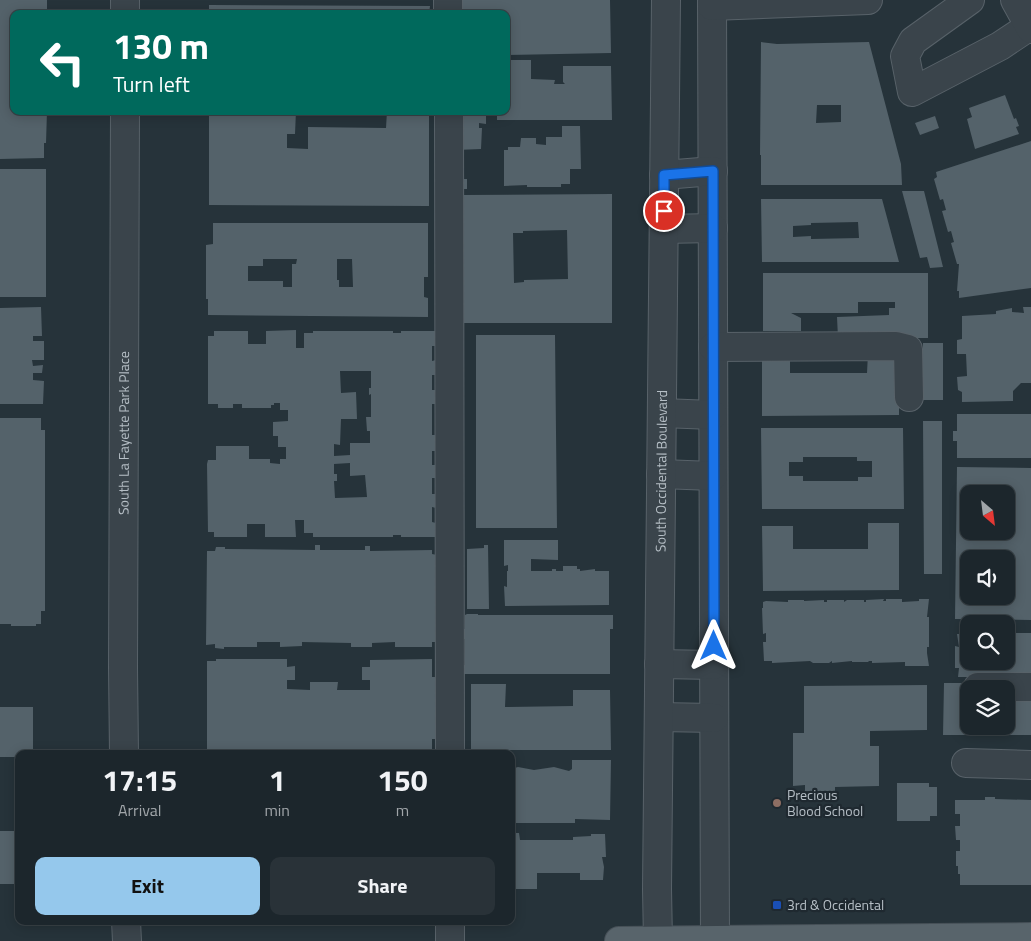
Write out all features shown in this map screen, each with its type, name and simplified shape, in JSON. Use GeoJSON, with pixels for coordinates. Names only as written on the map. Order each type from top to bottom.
{"type":"FeatureCollection","features":[{"type":"Feature","properties":{"kind":"main road"},"geometry":{"type":"LineString","coordinates":[[619,941],[1031,937]]}},
{"type":"Feature","properties":{"kind":"street","name":"South Occidental Boulevard"},"geometry":{"type":"LineString","coordinates":[[658,940],[666,0]]}},
{"type":"Feature","properties":{"kind":"street"},"geometry":{"type":"LineString","coordinates":[[715,941],[712,3],[868,0]]}},
{"type":"Feature","properties":{"kind":"street"},"geometry":{"type":"LineString","coordinates":[[970,0],[913,40],[905,56],[912,92],[1000,46],[1030,27],[1015,0]]}},
{"type":"Feature","properties":{"kind":"street","name":"South La Fayette Park Place"},"geometry":{"type":"LineString","coordinates":[[124,750],[125,115]]}},
{"type":"Feature","properties":{"kind":"street"},"geometry":{"type":"LineString","coordinates":[[449,115],[450,750]]}},
{"type":"Feature","properties":{"kind":"street"},"geometry":{"type":"LineString","coordinates":[[664,175],[713,171]]}},
{"type":"Feature","properties":{"kind":"street"},"geometry":{"type":"LineString","coordinates":[[664,229],[713,228]]}},
{"type":"Feature","properties":{"kind":"street"},"geometry":{"type":"LineString","coordinates":[[713,347],[896,346],[908,349],[909,398]]}},
{"type":"Feature","properties":{"kind":"street"},"geometry":{"type":"LineString","coordinates":[[662,413],[713,415]]}},
{"type":"Feature","properties":{"kind":"street"},"geometry":{"type":"LineString","coordinates":[[661,474],[713,476]]}},
{"type":"Feature","properties":{"kind":"street"},"geometry":{"type":"LineString","coordinates":[[659,664],[714,666]]}},
{"type":"Feature","properties":{"kind":"street"},"geometry":{"type":"LineString","coordinates":[[1015,687],[1031,687]]}},
{"type":"Feature","properties":{"kind":"street"},"geometry":{"type":"LineString","coordinates":[[659,717],[714,718]]}},
{"type":"Feature","properties":{"kind":"street"},"geometry":{"type":"LineString","coordinates":[[966,763],[1031,764]]}},
{"type":"Feature","properties":{"kind":"street"},"geometry":{"type":"LineString","coordinates":[[126,925],[127,941]]}},
{"type":"Feature","properties":{"kind":"street"},"geometry":{"type":"LineString","coordinates":[[450,925],[450,941]]}},
{"type":"Feature","properties":{"kind":"building"},"geometry":{"type":"Polygon","coordinates":[[[0,0],[47,0],[47,10],[10,10],[10,115],[47,115],[44,158],[0,159],[0,0]]]}},
{"type":"Feature","properties":{"kind":"building"},"geometry":{"type":"Polygon","coordinates":[[[457,0],[610,0],[611,53],[510,55],[510,10],[459,10],[457,0]]]}},
{"type":"Feature","properties":{"kind":"building"},"geometry":{"type":"Polygon","coordinates":[[[209,5],[430,6],[430,10],[209,10],[209,5]]]}},
{"type":"Feature","properties":{"kind":"building"},"geometry":{"type":"Polygon","coordinates":[[[761,42],[777,44],[869,42],[901,164],[902,185],[761,185],[761,42]],[[817,105],[816,123],[841,122],[841,105],[817,105]]]}},
{"type":"Feature","properties":{"kind":"building"},"geometry":{"type":"Polygon","coordinates":[[[510,60],[531,60],[531,79],[555,80],[554,84],[565,84],[563,82],[563,66],[611,66],[612,120],[497,120],[497,115],[510,115],[510,60]]]}},
{"type":"Feature","properties":{"kind":"building"},"geometry":{"type":"Polygon","coordinates":[[[1005,95],[1014,119],[1016,118],[1019,126],[1016,127],[1019,134],[975,149],[967,119],[972,117],[969,108],[1005,95]]]}},
{"type":"Feature","properties":{"kind":"building"},"geometry":{"type":"Polygon","coordinates":[[[209,115],[296,115],[295,134],[287,134],[287,148],[308,149],[308,127],[386,128],[387,115],[429,115],[429,206],[209,205],[209,115]]]}},
{"type":"Feature","properties":{"kind":"building"},"geometry":{"type":"Polygon","coordinates":[[[461,115],[486,115],[486,124],[479,123],[479,128],[482,128],[481,149],[456,150],[461,115]]]}},
{"type":"Feature","properties":{"kind":"building"},"geometry":{"type":"Polygon","coordinates":[[[935,116],[939,128],[920,135],[915,123],[935,116]]]}},
{"type":"Feature","properties":{"kind":"building"},"geometry":{"type":"Polygon","coordinates":[[[562,126],[580,126],[581,169],[570,169],[570,184],[561,184],[561,187],[504,186],[504,150],[508,150],[508,147],[520,147],[521,138],[536,138],[536,144],[546,145],[546,137],[562,137],[562,126]]]}},
{"type":"Feature","properties":{"kind":"building"},"geometry":{"type":"Polygon","coordinates":[[[1031,141],[1031,288],[959,298],[959,291],[957,291],[959,264],[957,264],[951,243],[954,242],[951,231],[948,232],[942,211],[946,210],[943,199],[940,200],[934,179],[937,177],[936,172],[1031,141]]]}},
{"type":"Feature","properties":{"kind":"building"},"geometry":{"type":"Polygon","coordinates":[[[0,169],[46,169],[46,297],[0,297],[0,169]]]}},
{"type":"Feature","properties":{"kind":"building"},"geometry":{"type":"Polygon","coordinates":[[[458,179],[467,179],[467,189],[458,189],[458,179]]]}},
{"type":"Feature","properties":{"kind":"building"},"geometry":{"type":"Polygon","coordinates":[[[902,191],[924,191],[943,267],[930,268],[927,257],[920,258],[902,191]]]}},
{"type":"Feature","properties":{"kind":"building"},"geometry":{"type":"Polygon","coordinates":[[[612,194],[612,323],[463,323],[462,195],[612,194]],[[567,230],[513,233],[514,283],[524,282],[524,280],[568,279],[567,230]]]}},
{"type":"Feature","properties":{"kind":"building"},"geometry":{"type":"Polygon","coordinates":[[[761,199],[882,199],[899,262],[762,262],[761,199]],[[858,222],[811,223],[811,225],[793,226],[793,237],[811,236],[811,239],[859,238],[858,222]]]}},
{"type":"Feature","properties":{"kind":"building"},"geometry":{"type":"Polygon","coordinates":[[[213,223],[428,223],[428,277],[424,277],[424,297],[428,298],[428,317],[208,315],[208,299],[206,299],[206,245],[213,244],[213,223]],[[263,259],[263,266],[248,266],[248,281],[283,281],[283,287],[292,287],[292,264],[296,264],[297,259],[263,259]],[[337,259],[339,287],[353,287],[352,259],[337,259]]]}},
{"type":"Feature","properties":{"kind":"building"},"geometry":{"type":"Polygon","coordinates":[[[763,273],[928,273],[928,338],[838,338],[837,317],[889,315],[889,308],[895,308],[895,302],[858,302],[858,313],[791,313],[801,318],[801,331],[763,331],[763,273]]]}},
{"type":"Feature","properties":{"kind":"building"},"geometry":{"type":"Polygon","coordinates":[[[41,307],[42,336],[33,336],[33,341],[44,341],[44,360],[32,360],[33,366],[43,365],[42,373],[33,373],[33,380],[44,381],[43,404],[0,404],[0,308],[41,307]]]}},
{"type":"Feature","properties":{"kind":"building"},"geometry":{"type":"Polygon","coordinates":[[[1023,307],[1031,307],[1031,383],[1021,383],[1013,391],[1013,401],[962,402],[962,392],[958,390],[957,377],[967,376],[966,354],[957,354],[957,340],[962,339],[962,316],[996,314],[996,311],[1012,308],[1012,312],[1024,313],[1023,307]]]}},
{"type":"Feature","properties":{"kind":"building"},"geometry":{"type":"Polygon","coordinates":[[[296,330],[296,348],[304,348],[304,333],[313,333],[313,331],[393,331],[393,333],[401,333],[401,331],[436,331],[437,346],[432,346],[432,361],[436,360],[437,375],[432,375],[432,390],[436,390],[437,404],[432,404],[432,435],[436,435],[436,451],[432,451],[432,465],[436,465],[436,478],[432,478],[432,494],[436,494],[436,508],[432,507],[432,522],[436,523],[436,537],[401,537],[401,535],[393,535],[393,537],[313,537],[313,533],[304,533],[304,520],[295,520],[296,537],[265,537],[265,524],[247,524],[247,537],[214,537],[214,532],[208,532],[207,464],[208,460],[216,460],[216,446],[249,446],[249,459],[270,459],[270,463],[280,464],[280,459],[286,459],[286,447],[278,447],[278,436],[273,436],[273,422],[288,421],[288,410],[280,410],[280,403],[274,403],[274,405],[271,405],[271,408],[242,408],[242,404],[233,404],[233,408],[218,408],[218,404],[208,404],[208,336],[214,336],[214,331],[248,331],[248,344],[266,344],[266,331],[296,330]],[[340,371],[341,393],[356,392],[357,419],[341,419],[340,445],[334,444],[334,456],[350,455],[350,443],[370,443],[370,431],[367,431],[366,417],[371,417],[371,394],[369,395],[369,388],[371,388],[371,371],[340,371]],[[350,463],[334,464],[334,474],[337,474],[337,481],[334,481],[335,498],[367,497],[365,475],[350,476],[350,463]]]}},
{"type":"Feature","properties":{"kind":"building"},"geometry":{"type":"Polygon","coordinates":[[[476,335],[555,335],[557,528],[476,528],[476,335]]]}},
{"type":"Feature","properties":{"kind":"building"},"geometry":{"type":"Polygon","coordinates":[[[923,343],[943,343],[943,400],[922,400],[923,343]]]}},
{"type":"Feature","properties":{"kind":"building"},"geometry":{"type":"Polygon","coordinates":[[[868,353],[899,353],[899,415],[762,416],[762,357],[790,357],[790,373],[867,373],[868,353]]]}},
{"type":"Feature","properties":{"kind":"building"},"geometry":{"type":"Polygon","coordinates":[[[957,414],[1031,414],[1031,458],[957,458],[957,441],[953,441],[953,431],[957,431],[957,414]]]}},
{"type":"Feature","properties":{"kind":"building"},"geometry":{"type":"Polygon","coordinates":[[[0,418],[41,418],[41,430],[45,430],[45,611],[41,611],[41,624],[36,624],[36,626],[0,624],[0,418]]]}},
{"type":"Feature","properties":{"kind":"building"},"geometry":{"type":"Polygon","coordinates":[[[923,421],[942,421],[942,574],[924,574],[923,421]]]}},
{"type":"Feature","properties":{"kind":"building"},"geometry":{"type":"Polygon","coordinates":[[[761,428],[903,428],[904,509],[762,509],[761,428]],[[803,457],[803,462],[789,462],[789,476],[803,476],[803,481],[858,481],[858,477],[872,477],[872,461],[857,461],[857,457],[803,457]]]}},
{"type":"Feature","properties":{"kind":"building"},"geometry":{"type":"Polygon","coordinates":[[[957,467],[1031,468],[1031,620],[1015,620],[1015,615],[960,615],[960,619],[955,619],[957,467]]]}},
{"type":"Feature","properties":{"kind":"building"},"geometry":{"type":"Polygon","coordinates":[[[868,523],[899,523],[899,590],[763,591],[762,526],[793,526],[793,549],[868,549],[868,523]]]}},
{"type":"Feature","properties":{"kind":"building"},"geometry":{"type":"Polygon","coordinates":[[[504,540],[558,540],[558,560],[531,559],[531,571],[552,571],[552,569],[556,569],[556,571],[563,571],[563,566],[577,566],[577,569],[580,569],[580,571],[595,569],[595,571],[609,571],[609,605],[505,606],[504,586],[507,587],[508,565],[504,566],[504,540]]]}},
{"type":"Feature","properties":{"kind":"building"},"geometry":{"type":"Polygon","coordinates":[[[315,545],[320,545],[320,550],[365,550],[365,546],[370,546],[370,551],[432,550],[432,554],[437,555],[436,642],[432,642],[432,647],[395,647],[395,642],[372,643],[372,647],[351,647],[351,643],[302,642],[302,646],[280,647],[280,642],[257,642],[257,647],[224,647],[224,649],[215,648],[215,644],[206,645],[207,551],[215,551],[216,547],[225,547],[225,549],[315,550],[315,545]]]}},
{"type":"Feature","properties":{"kind":"building"},"geometry":{"type":"Polygon","coordinates":[[[484,545],[488,545],[489,609],[467,609],[467,549],[484,548],[484,545]]]}},
{"type":"Feature","properties":{"kind":"building"},"geometry":{"type":"Polygon","coordinates":[[[884,599],[883,601],[886,601],[886,599],[902,599],[902,602],[929,599],[927,617],[929,617],[929,647],[927,647],[927,653],[929,666],[905,666],[905,662],[872,663],[872,661],[772,663],[772,661],[764,661],[763,642],[766,642],[766,633],[763,634],[763,602],[824,600],[824,602],[827,602],[827,600],[844,600],[844,602],[847,600],[864,600],[866,602],[866,600],[884,599]]]}},
{"type":"Feature","properties":{"kind":"building"},"geometry":{"type":"Polygon","coordinates":[[[465,615],[613,615],[613,629],[610,629],[610,674],[461,674],[461,665],[465,665],[465,639],[460,639],[460,629],[465,629],[465,615]]]}},
{"type":"Feature","properties":{"kind":"building"},"geometry":{"type":"Polygon","coordinates":[[[960,632],[960,670],[1015,670],[1015,633],[1031,633],[1031,677],[958,677],[959,668],[955,668],[955,646],[959,647],[957,634],[960,632]]]}},
{"type":"Feature","properties":{"kind":"building"},"geometry":{"type":"Polygon","coordinates":[[[216,659],[287,659],[287,667],[295,666],[295,680],[287,680],[287,689],[310,690],[310,682],[338,682],[337,690],[370,690],[370,680],[362,680],[362,667],[370,667],[370,660],[432,659],[432,677],[437,677],[437,739],[432,739],[432,750],[207,750],[207,661],[216,661],[216,659]]]}},
{"type":"Feature","properties":{"kind":"building"},"geometry":{"type":"Polygon","coordinates":[[[944,683],[960,683],[960,735],[943,735],[944,683]]]}},
{"type":"Feature","properties":{"kind":"building"},"geometry":{"type":"Polygon","coordinates":[[[471,684],[506,684],[505,707],[573,706],[573,690],[610,690],[611,750],[471,750],[471,684]]]}},
{"type":"Feature","properties":{"kind":"building"},"geometry":{"type":"Polygon","coordinates":[[[927,685],[927,730],[870,731],[870,746],[879,746],[879,786],[835,787],[835,791],[805,791],[805,785],[793,786],[793,733],[804,733],[804,686],[927,685]]]}},
{"type":"Feature","properties":{"kind":"building"},"geometry":{"type":"Polygon","coordinates":[[[1015,694],[1031,700],[1031,735],[1015,735],[1015,694]]]}},
{"type":"Feature","properties":{"kind":"building"},"geometry":{"type":"Polygon","coordinates":[[[0,707],[33,707],[33,750],[15,750],[15,757],[0,757],[0,707]]]}},
{"type":"Feature","properties":{"kind":"building"},"geometry":{"type":"Polygon","coordinates":[[[572,760],[611,760],[610,820],[575,819],[575,823],[515,823],[515,768],[534,770],[554,767],[569,771],[572,769],[572,760]]]}},
{"type":"Feature","properties":{"kind":"building"},"geometry":{"type":"Polygon","coordinates":[[[897,783],[929,783],[929,787],[937,787],[937,816],[930,816],[930,821],[897,821],[897,783]]]}},
{"type":"Feature","properties":{"kind":"building"},"geometry":{"type":"Polygon","coordinates":[[[985,797],[1031,800],[1031,885],[960,885],[960,874],[958,874],[958,866],[956,866],[956,851],[960,851],[960,840],[956,840],[955,826],[960,826],[960,814],[955,814],[955,800],[985,800],[985,797]]]}},
{"type":"Feature","properties":{"kind":"building"},"geometry":{"type":"Polygon","coordinates":[[[0,831],[15,831],[15,884],[0,884],[0,831]]]}},
{"type":"Feature","properties":{"kind":"building"},"geometry":{"type":"Polygon","coordinates":[[[515,833],[519,833],[520,840],[573,840],[573,837],[605,834],[606,857],[602,857],[604,867],[603,880],[580,880],[580,873],[537,873],[537,889],[515,889],[515,833]]]}},
{"type":"Feature","properties":{"kind":"place","name":"Precious Blood School"},"geometry":{"type":"Point","coordinates":[777,803]}},
{"type":"Feature","properties":{"kind":"place","name":"3rd & Occidental"},"geometry":{"type":"Point","coordinates":[777,905]}},
{"type":"Feature","properties":{"kind":"route"},"geometry":{"type":"LineString","coordinates":[[664,211],[664,175],[713,171],[714,646]]}}]}
